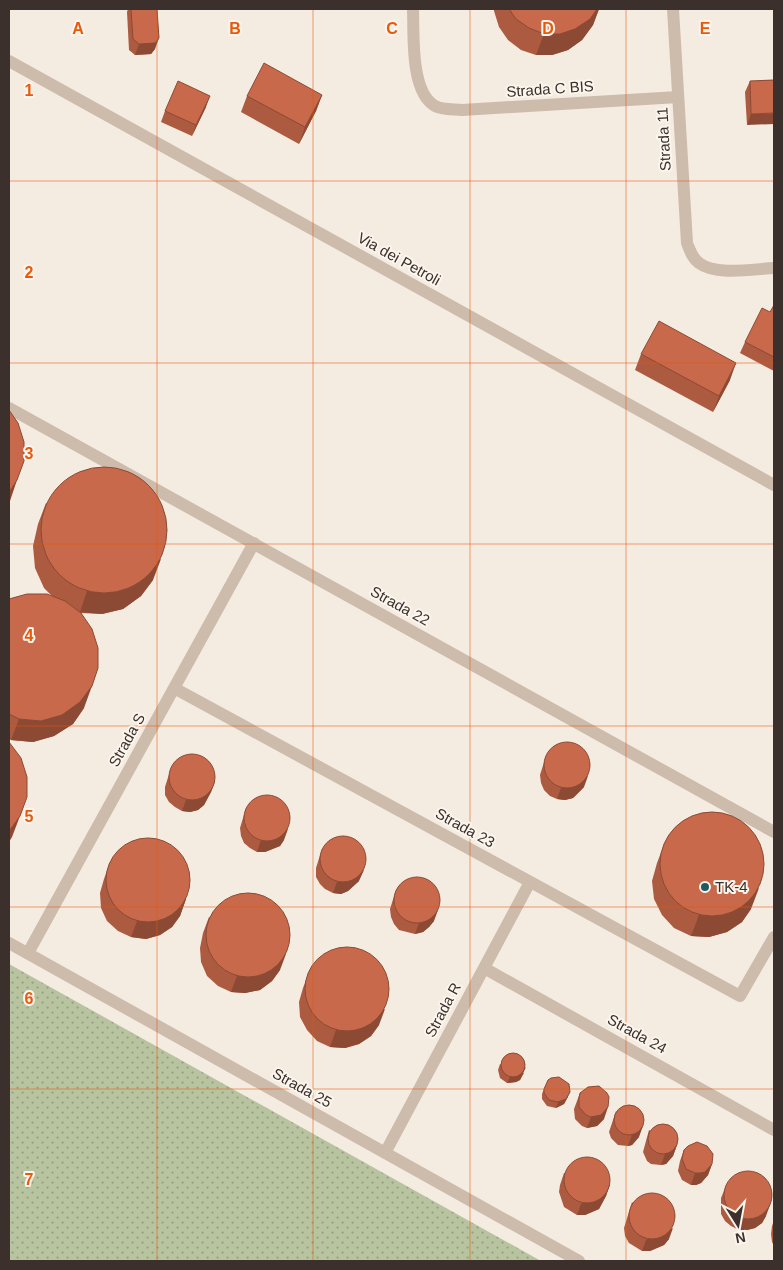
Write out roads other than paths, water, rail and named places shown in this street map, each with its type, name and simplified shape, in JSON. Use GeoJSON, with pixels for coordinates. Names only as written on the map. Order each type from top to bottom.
{"type":"FeatureCollection","features":[{"type":"Feature","properties":{"kind":"street","name":"Strada C BIS"},"geometry":{"type":"LineString","coordinates":[[413,9],[417,74],[420,88],[427,99],[436,106],[462,110],[678,97]]}},
{"type":"Feature","properties":{"kind":"street","name":"Strada 11"},"geometry":{"type":"LineString","coordinates":[[673,9],[687,243],[692,256],[708,268],[722,271],[774,268]]}},
{"type":"Feature","properties":{"kind":"street","name":"Via dei Petroli"},"geometry":{"type":"LineString","coordinates":[[9,61],[774,485]]}},
{"type":"Feature","properties":{"kind":"street","name":"Strada 22"},"geometry":{"type":"LineString","coordinates":[[9,408],[774,832]]}},
{"type":"Feature","properties":{"kind":"street","name":"Strada S"},"geometry":{"type":"LineString","coordinates":[[28,953],[254,543]]}},
{"type":"Feature","properties":{"kind":"street","name":"Strada 23"},"geometry":{"type":"LineString","coordinates":[[174,688],[740,996],[774,936]]}},
{"type":"Feature","properties":{"kind":"street","name":"Strada R"},"geometry":{"type":"LineString","coordinates":[[385,1153],[530,882]]}},
{"type":"Feature","properties":{"kind":"street","name":"Strada 25"},"geometry":{"type":"LineString","coordinates":[[9,943],[580,1261]]}},
{"type":"Feature","properties":{"kind":"street","name":"Strada 24"},"geometry":{"type":"LineString","coordinates":[[484,968],[774,1130]]}},
{"type":"Feature","properties":{"kind":"place","name":"TK-4"},"geometry":{"type":"Point","coordinates":[705,887]}}]}
